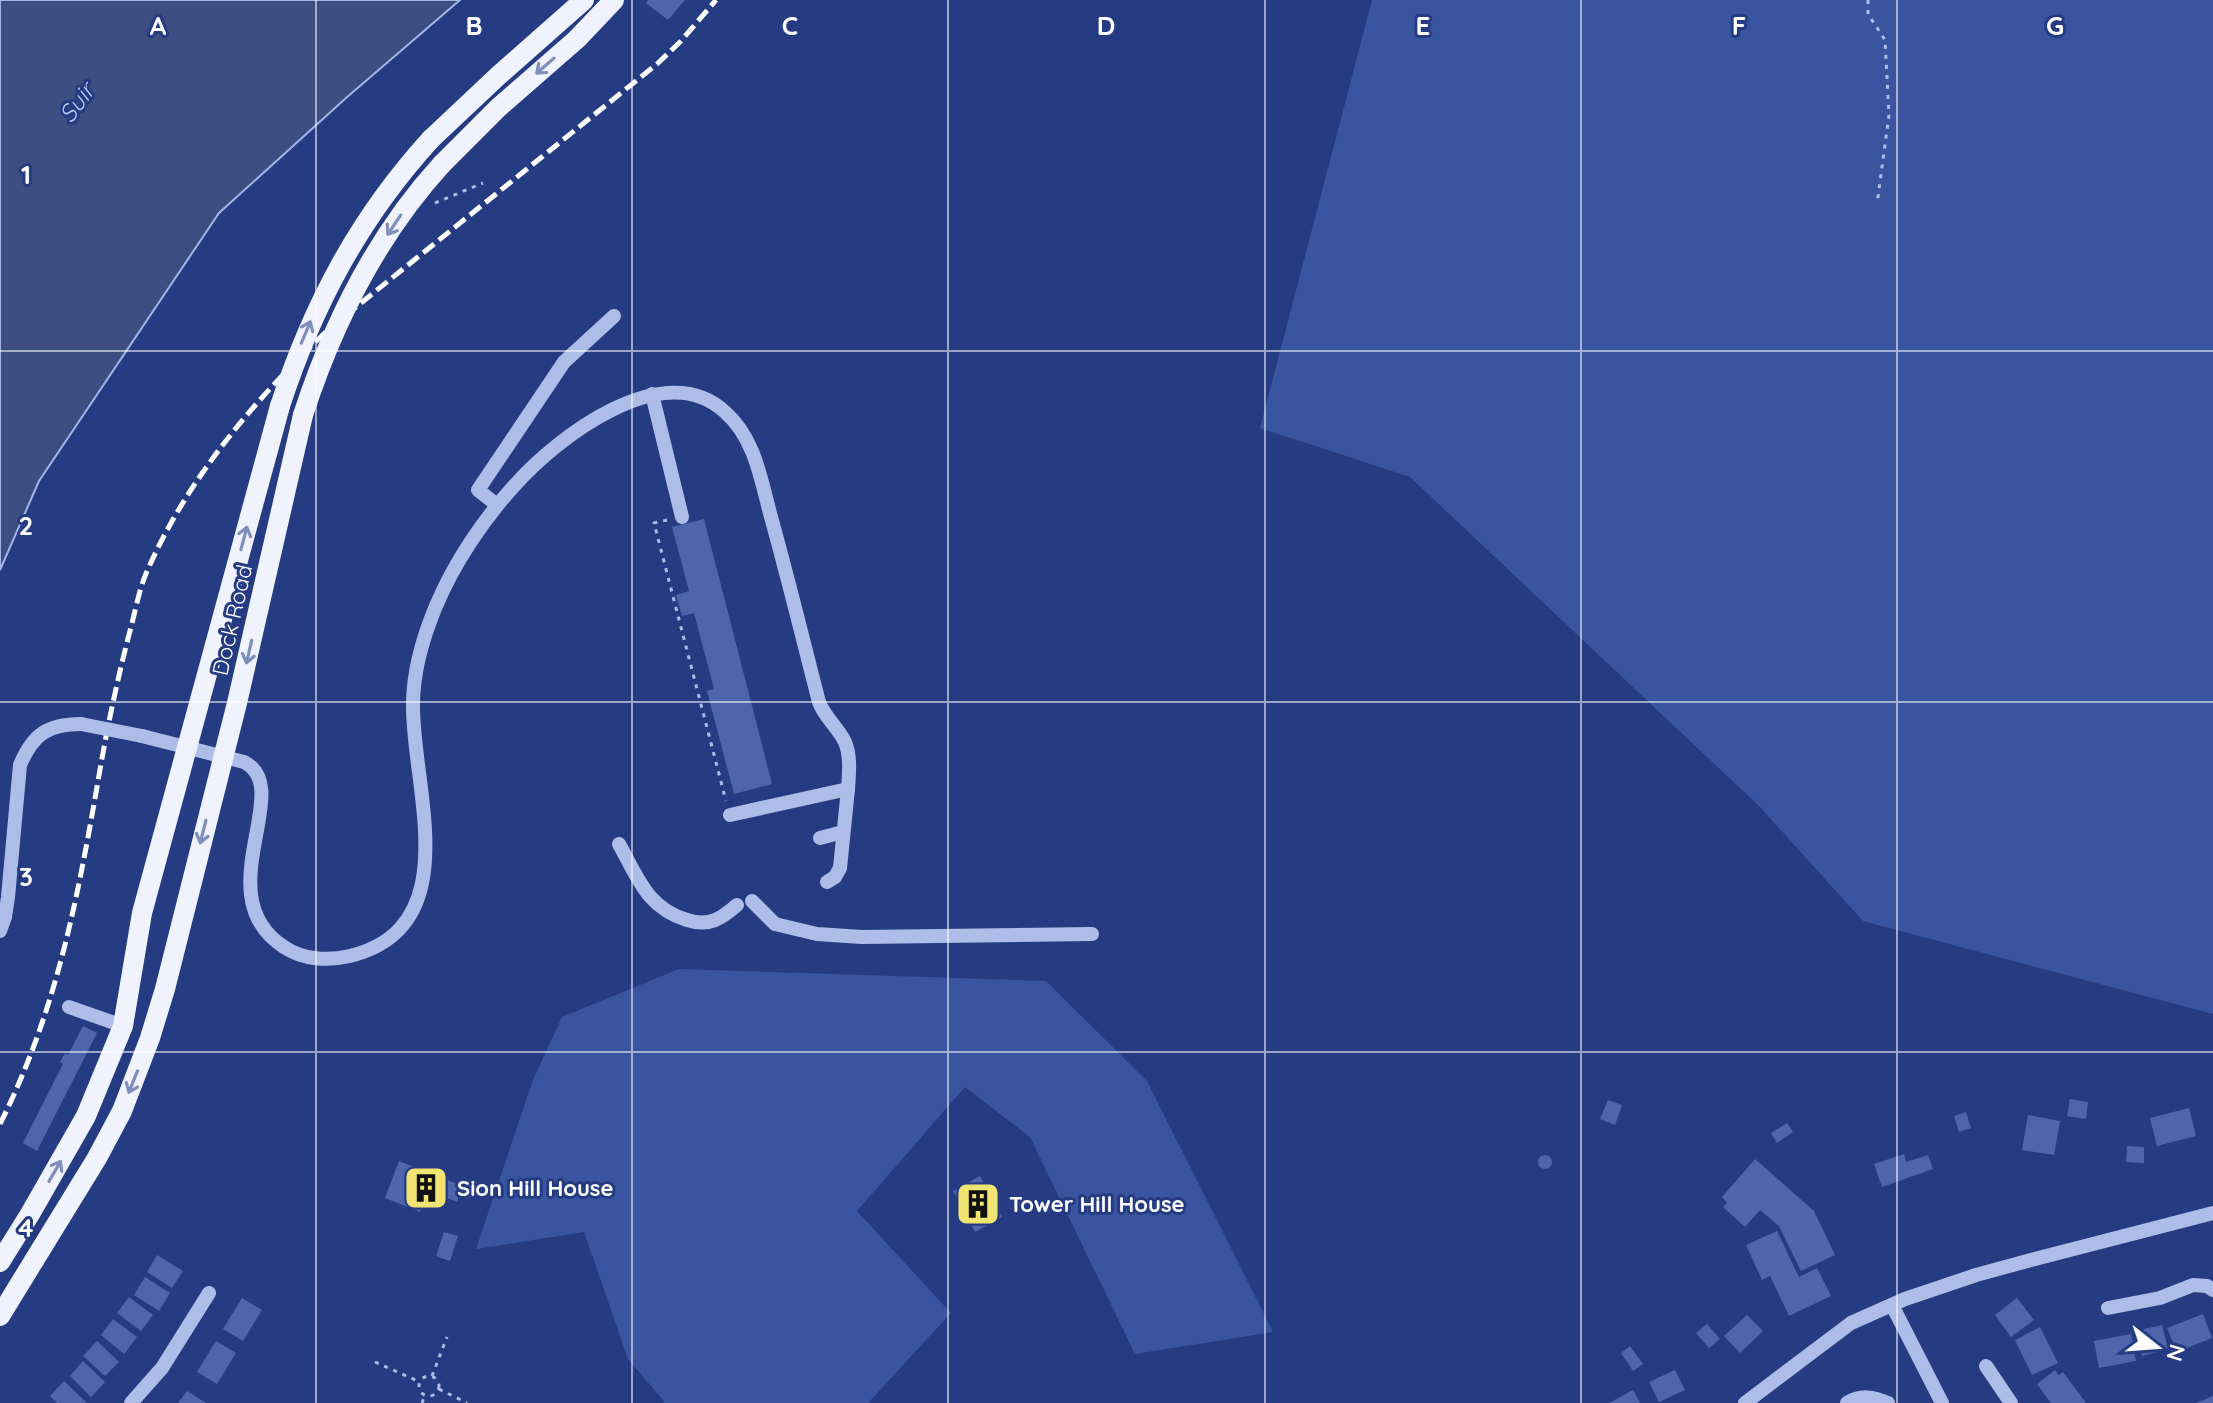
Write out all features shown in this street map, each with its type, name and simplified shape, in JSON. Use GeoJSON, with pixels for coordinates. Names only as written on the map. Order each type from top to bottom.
{"type":"FeatureCollection","features":[{"type":"Feature","properties":{"kind":"main road","name":"Dock Road"},"geometry":{"type":"LineString","coordinates":[[0,1262],[86,1116],[123,1026],[142,913],[280,406],[300,345],[339,266],[383,196],[431,139],[489,83],[584,0]]}},
{"type":"Feature","properties":{"kind":"main road","name":"Dock Road"},"geometry":{"type":"LineString","coordinates":[[0,1316],[97,1158],[122,1111],[150,1038],[254,632],[303,415],[332,337],[359,280],[406,208],[442,164],[498,108],[584,32],[614,0]]}},
{"type":"Feature","properties":{"kind":"street"},"geometry":{"type":"LineString","coordinates":[[497,505],[478,490],[564,362],[614,316]]}},
{"type":"Feature","properties":{"kind":"street"},"geometry":{"type":"LineString","coordinates":[[0,931],[8,897],[20,765],[36,737],[53,726],[81,724],[142,736],[252,766],[260,778],[262,805],[249,881],[252,905],[282,946],[302,955],[333,959],[357,954],[392,936],[409,916],[424,873],[425,824],[413,706],[414,686],[422,648],[446,585],[497,505],[534,465],[574,433],[615,409],[652,394],[681,393],[707,399],[728,414],[746,439],[756,463],[819,702],[847,747],[848,789],[840,868],[835,877],[827,882]]}},
{"type":"Feature","properties":{"kind":"street"},"geometry":{"type":"LineString","coordinates":[[652,394],[682,517]]}},
{"type":"Feature","properties":{"kind":"street"},"geometry":{"type":"LineString","coordinates":[[730,815],[848,789]]}},
{"type":"Feature","properties":{"kind":"street"},"geometry":{"type":"LineString","coordinates":[[820,838],[843,832]]}},
{"type":"Feature","properties":{"kind":"street"},"geometry":{"type":"LineString","coordinates":[[619,844],[651,900],[665,912],[693,922],[712,922],[744,903],[775,924],[817,934],[862,937],[1092,934]]}},
{"type":"Feature","properties":{"kind":"street"},"geometry":{"type":"LineString","coordinates":[[69,1007],[123,1026]]}},
{"type":"Feature","properties":{"kind":"street"},"geometry":{"type":"LineString","coordinates":[[1745,1403],[1851,1323],[1892,1305],[1990,1271],[2213,1213]]}},
{"type":"Feature","properties":{"kind":"street"},"geometry":{"type":"LineString","coordinates":[[2108,1308],[2160,1298],[2193,1285],[2207,1286],[2213,1290]]}},
{"type":"Feature","properties":{"kind":"street"},"geometry":{"type":"LineString","coordinates":[[131,1403],[162,1368],[209,1293]]}},
{"type":"Feature","properties":{"kind":"street"},"geometry":{"type":"LineString","coordinates":[[1892,1305],[1942,1403]]}},
{"type":"Feature","properties":{"kind":"street"},"geometry":{"type":"LineString","coordinates":[[1986,1366],[2011,1403]]}},
{"type":"Feature","properties":{"kind":"street"},"geometry":{"type":"LineString","coordinates":[[1847,1403],[1870,1396],[1888,1403]]}},
{"type":"Feature","properties":{"kind":"path"},"geometry":{"type":"LineString","coordinates":[[1868,0],[1868,14],[1885,40],[1889,115],[1877,204]]}},
{"type":"Feature","properties":{"kind":"path"},"geometry":{"type":"LineString","coordinates":[[424,208],[483,183]]}},
{"type":"Feature","properties":{"kind":"path"},"geometry":{"type":"LineString","coordinates":[[682,517],[654,523],[730,815]]}},
{"type":"Feature","properties":{"kind":"path"},"geometry":{"type":"LineString","coordinates":[[432,1376],[447,1337]]}},
{"type":"Feature","properties":{"kind":"path"},"geometry":{"type":"LineString","coordinates":[[375,1362],[420,1382]]}},
{"type":"Feature","properties":{"kind":"path"},"geometry":{"type":"LineString","coordinates":[[432,1376],[438,1380],[439,1389],[435,1395],[425,1395],[420,1391],[420,1382],[432,1376]]}},
{"type":"Feature","properties":{"kind":"path"},"geometry":{"type":"LineString","coordinates":[[439,1389],[467,1403]]}},
{"type":"Feature","properties":{"kind":"path"},"geometry":{"type":"LineString","coordinates":[[422,1403],[425,1395]]}},
{"type":"Feature","properties":{"kind":"shaded area"},"geometry":{"type":"Polygon","coordinates":[[[1372,0],[2213,0],[2213,1014],[1863,921],[1759,806],[1410,477],[1260,428],[1372,0]]]}},
{"type":"Feature","properties":{"kind":"shaded area"},"geometry":{"type":"Polygon","coordinates":[[[679,969],[1046,981],[1147,1081],[1273,1332],[1135,1354],[1030,1137],[965,1087],[857,1211],[951,1313],[868,1403],[664,1403],[628,1359],[584,1232],[476,1249],[533,1080],[562,1017],[679,969]]]}},
{"type":"Feature","properties":{"kind":"water","name":"Suir"},"geometry":{"type":"Polygon","coordinates":[[[0,0],[460,0],[219,213],[39,481],[0,570],[0,0]]]}},
{"type":"Feature","properties":{"kind":"building"},"geometry":{"type":"Polygon","coordinates":[[[648,0],[685,0],[668,20],[646,3],[648,0]]]}},
{"type":"Feature","properties":{"kind":"building"},"geometry":{"type":"Polygon","coordinates":[[[704,519],[772,784],[734,794],[707,691],[714,689],[694,613],[682,616],[676,595],[689,591],[672,527],[704,519]]]}},
{"type":"Feature","properties":{"kind":"building"},"geometry":{"type":"Polygon","coordinates":[[[83,1026],[97,1033],[37,1151],[23,1143],[63,1064],[60,1062],[65,1053],[68,1055],[83,1026]]]}},
{"type":"Feature","properties":{"kind":"building"},"geometry":{"type":"Polygon","coordinates":[[[2070,1099],[2088,1102],[2086,1119],[2067,1116],[2070,1099]]]}},
{"type":"Feature","properties":{"kind":"building"},"geometry":{"type":"Polygon","coordinates":[[[1608,1100],[1622,1105],[1615,1125],[1600,1119],[1608,1100]]]}},
{"type":"Feature","properties":{"kind":"building"},"geometry":{"type":"Polygon","coordinates":[[[2189,1108],[2196,1136],[2157,1146],[2150,1118],[2189,1108]]]}},
{"type":"Feature","properties":{"kind":"building"},"geometry":{"type":"Polygon","coordinates":[[[1966,1112],[1971,1128],[1959,1132],[1954,1116],[1966,1112]]]}},
{"type":"Feature","properties":{"kind":"building"},"geometry":{"type":"Polygon","coordinates":[[[2028,1115],[2060,1121],[2054,1155],[2022,1150],[2028,1115]]]}},
{"type":"Feature","properties":{"kind":"building"},"geometry":{"type":"Polygon","coordinates":[[[1787,1123],[1793,1132],[1777,1143],[1771,1133],[1787,1123]]]}},
{"type":"Feature","properties":{"kind":"building"},"geometry":{"type":"Polygon","coordinates":[[[2127,1146],[2144,1147],[2144,1163],[2126,1162],[2127,1146]]]}},
{"type":"Feature","properties":{"kind":"building"},"geometry":{"type":"Polygon","coordinates":[[[1904,1154],[1906,1162],[1928,1155],[1933,1169],[1882,1187],[1874,1164],[1904,1154]]]}},
{"type":"Feature","properties":{"kind":"building"},"geometry":{"type":"Polygon","coordinates":[[[1545,1155],[1552,1162],[1545,1169],[1538,1162],[1545,1155]]]}},
{"type":"Feature","properties":{"kind":"building"},"geometry":{"type":"Polygon","coordinates":[[[1755,1159],[1814,1211],[1835,1255],[1801,1271],[1779,1226],[1760,1210],[1745,1227],[1723,1207],[1727,1203],[1722,1197],[1755,1159]]]}},
{"type":"Feature","properties":{"kind":"building","name":"Sion Hill House"},"geometry":{"type":"Polygon","coordinates":[[[399,1161],[463,1186],[457,1202],[428,1190],[420,1212],[385,1198],[399,1161]]]}},
{"type":"Feature","properties":{"kind":"building","name":"Tower Hill House"},"geometry":{"type":"Polygon","coordinates":[[[980,1176],[1002,1217],[975,1232],[953,1191],[980,1176]]]}},
{"type":"Feature","properties":{"kind":"building"},"geometry":{"type":"Polygon","coordinates":[[[1777,1231],[1799,1277],[1817,1268],[1831,1296],[1789,1316],[1770,1276],[1762,1280],[1746,1245],[1777,1231]]]}},
{"type":"Feature","properties":{"kind":"building"},"geometry":{"type":"Polygon","coordinates":[[[444,1232],[458,1236],[450,1261],[436,1256],[444,1232]]]}},
{"type":"Feature","properties":{"kind":"building"},"geometry":{"type":"Polygon","coordinates":[[[157,1255],[183,1271],[172,1288],[147,1272],[157,1255]]]}},
{"type":"Feature","properties":{"kind":"building"},"geometry":{"type":"Polygon","coordinates":[[[145,1277],[170,1293],[159,1311],[134,1295],[145,1277]]]}},
{"type":"Feature","properties":{"kind":"building"},"geometry":{"type":"Polygon","coordinates":[[[129,1297],[153,1315],[141,1331],[117,1313],[129,1297]]]}},
{"type":"Feature","properties":{"kind":"building"},"geometry":{"type":"Polygon","coordinates":[[[242,1298],[262,1310],[243,1341],[223,1329],[242,1298]]]}},
{"type":"Feature","properties":{"kind":"building"},"geometry":{"type":"Polygon","coordinates":[[[2017,1298],[2034,1320],[2011,1337],[1995,1315],[2017,1298]]]}},
{"type":"Feature","properties":{"kind":"building"},"geometry":{"type":"Polygon","coordinates":[[[2203,1314],[2212,1338],[2177,1352],[2167,1328],[2203,1314]]]}},
{"type":"Feature","properties":{"kind":"building"},"geometry":{"type":"Polygon","coordinates":[[[1747,1315],[1763,1331],[1740,1353],[1724,1336],[1747,1315]]]}},
{"type":"Feature","properties":{"kind":"building"},"geometry":{"type":"Polygon","coordinates":[[[113,1319],[137,1337],[124,1354],[101,1335],[113,1319]]]}},
{"type":"Feature","properties":{"kind":"building"},"geometry":{"type":"Polygon","coordinates":[[[1707,1324],[1720,1339],[1709,1348],[1696,1333],[1707,1324]]]}},
{"type":"Feature","properties":{"kind":"building"},"geometry":{"type":"Polygon","coordinates":[[[2162,1325],[2168,1349],[2142,1356],[2136,1331],[2162,1325]]]}},
{"type":"Feature","properties":{"kind":"building"},"geometry":{"type":"Polygon","coordinates":[[[2040,1327],[2058,1363],[2032,1375],[2015,1340],[2040,1327]]]}},
{"type":"Feature","properties":{"kind":"building"},"geometry":{"type":"Polygon","coordinates":[[[2131,1334],[2136,1361],[2099,1368],[2094,1341],[2131,1334]]]}},
{"type":"Feature","properties":{"kind":"building"},"geometry":{"type":"Polygon","coordinates":[[[97,1341],[119,1362],[105,1376],[83,1356],[97,1341]]]}},
{"type":"Feature","properties":{"kind":"building"},"geometry":{"type":"Polygon","coordinates":[[[216,1341],[236,1353],[217,1384],[197,1372],[216,1341]]]}},
{"type":"Feature","properties":{"kind":"building"},"geometry":{"type":"Polygon","coordinates":[[[1630,1346],[1643,1364],[1633,1371],[1621,1353],[1630,1346]]]}},
{"type":"Feature","properties":{"kind":"building"},"geometry":{"type":"Polygon","coordinates":[[[83,1361],[105,1382],[91,1397],[70,1376],[83,1361]]]}},
{"type":"Feature","properties":{"kind":"building"},"geometry":{"type":"Polygon","coordinates":[[[1675,1370],[1685,1390],[1659,1402],[1649,1382],[1675,1370]]]}},
{"type":"Feature","properties":{"kind":"building"},"geometry":{"type":"Polygon","coordinates":[[[2055,1370],[2059,1375],[2063,1372],[2086,1403],[2051,1403],[2037,1384],[2055,1370]]]}},
{"type":"Feature","properties":{"kind":"building"},"geometry":{"type":"Polygon","coordinates":[[[64,1381],[87,1403],[57,1403],[50,1396],[64,1381]]]}},
{"type":"Feature","properties":{"kind":"building"},"geometry":{"type":"Polygon","coordinates":[[[1633,1390],[1640,1403],[1609,1403],[1633,1390]]]}},
{"type":"Feature","properties":{"kind":"building"},"geometry":{"type":"Polygon","coordinates":[[[187,1391],[206,1403],[178,1403],[187,1391]]]}},
{"type":"Feature","properties":{"kind":"building"},"geometry":{"type":"Polygon","coordinates":[[[2213,1396],[2213,1403],[2196,1403],[2213,1396]]]}},
{"type":"Feature","properties":{"kind":"railway"},"geometry":{"type":"LineString","coordinates":[[0,1124],[35,1042],[61,959],[81,875],[112,707],[140,590],[183,502],[251,410],[330,328],[657,64],[716,0]]}},
{"type":"Feature","properties":{"kind":"place","name":"Sion Hill House"},"geometry":{"type":"Point","coordinates":[426,1188]}},
{"type":"Feature","properties":{"kind":"place","name":"Tower Hill House"},"geometry":{"type":"Point","coordinates":[978,1204]}}]}
